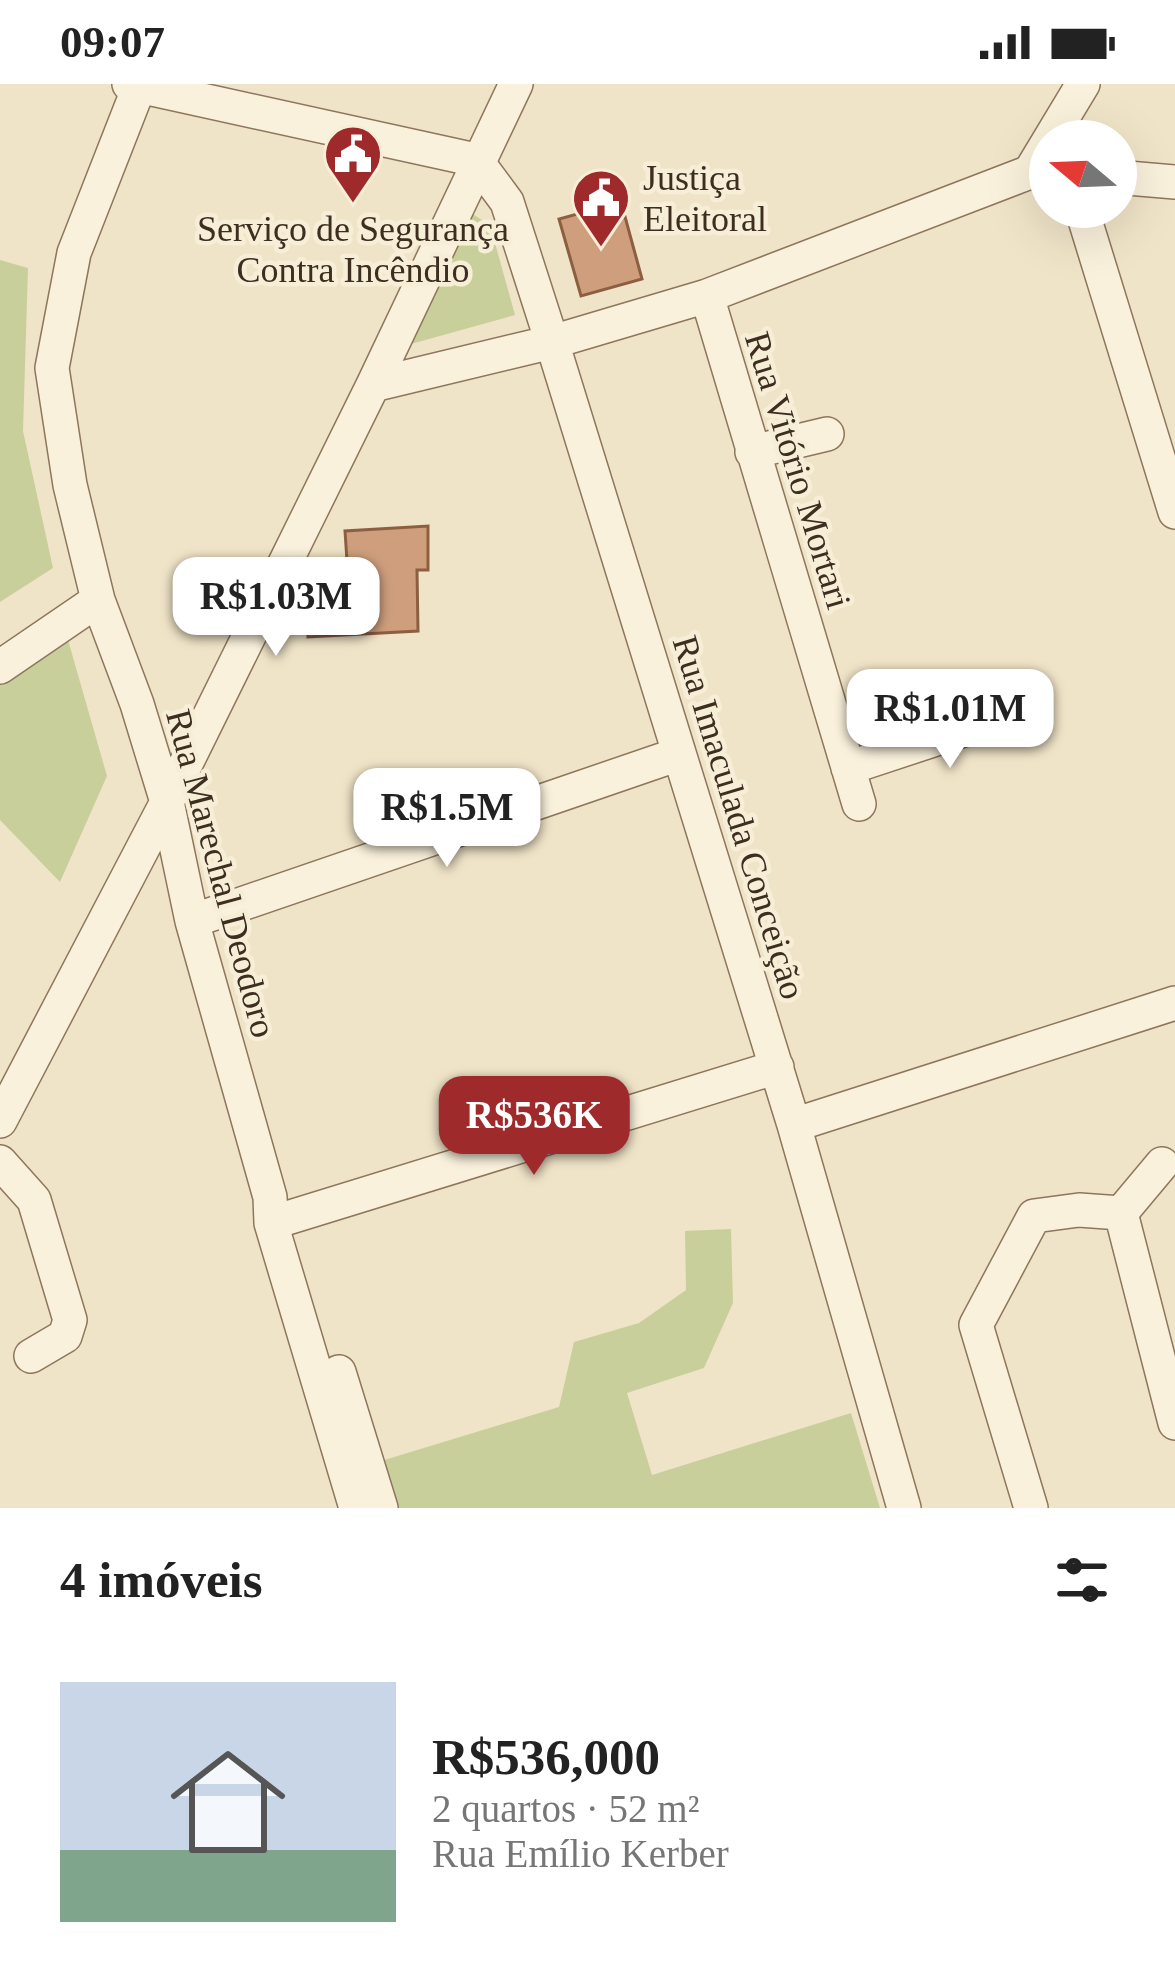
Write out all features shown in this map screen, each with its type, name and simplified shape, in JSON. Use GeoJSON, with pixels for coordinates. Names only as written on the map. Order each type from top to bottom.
{"type":"FeatureCollection","features":[{"type":"Feature","properties":{"kind":"street"},"geometry":{"type":"LineString","coordinates":[[0,1121],[167,802],[516,84]]}},
{"type":"Feature","properties":{"kind":"street"},"geometry":{"type":"LineString","coordinates":[[1065,120],[1083,84]]}},
{"type":"Feature","properties":{"kind":"street"},"geometry":{"type":"LineString","coordinates":[[134,85],[476,160]]}},
{"type":"Feature","properties":{"kind":"street","name":"Rua Marechal Deodoro"},"geometry":{"type":"LineString","coordinates":[[134,85],[74,254],[52,368],[70,485],[98,600],[167,802],[192,921],[278,1212],[356,1508]]}},
{"type":"Feature","properties":{"kind":"street","name":"Rua Imaculada Conceição"},"geometry":{"type":"LineString","coordinates":[[476,160],[507,202],[552,342],[777,1067],[904,1508]]}},
{"type":"Feature","properties":{"kind":"street"},"geometry":{"type":"LineString","coordinates":[[373,385],[552,342],[707,296],[1029,176]]}},
{"type":"Feature","properties":{"kind":"street"},"geometry":{"type":"LineString","coordinates":[[1137,179],[1175,182]]}},
{"type":"Feature","properties":{"kind":"street"},"geometry":{"type":"LineString","coordinates":[[1087,228],[1175,512]]}},
{"type":"Feature","properties":{"kind":"street","name":"Rua Vitório Mortari"},"geometry":{"type":"LineString","coordinates":[[707,296],[859,804]]}},
{"type":"Feature","properties":{"kind":"street"},"geometry":{"type":"LineString","coordinates":[[752,452],[827,434]]}},
{"type":"Feature","properties":{"kind":"street"},"geometry":{"type":"LineString","coordinates":[[0,667],[98,600]]}},
{"type":"Feature","properties":{"kind":"street"},"geometry":{"type":"LineString","coordinates":[[848,767],[1030,708]]}},
{"type":"Feature","properties":{"kind":"street"},"geometry":{"type":"LineString","coordinates":[[192,921],[680,754]]}},
{"type":"Feature","properties":{"kind":"street"},"geometry":{"type":"LineString","coordinates":[[794,1125],[1175,1003]]}},
{"type":"Feature","properties":{"kind":"street"},"geometry":{"type":"LineString","coordinates":[[278,1212],[777,1067]]}},
{"type":"Feature","properties":{"kind":"street"},"geometry":{"type":"LineString","coordinates":[[0,1162],[34,1200],[70,1319],[65,1336],[32,1356]]}},
{"type":"Feature","properties":{"kind":"street"},"geometry":{"type":"LineString","coordinates":[[1121,1213],[1162,1164]]}},
{"type":"Feature","properties":{"kind":"street"},"geometry":{"type":"LineString","coordinates":[[1031,1508],[976,1325],[1034,1216],[1079,1210],[1121,1213]]}},
{"type":"Feature","properties":{"kind":"street","name":"Rua Marechal Deodoro"},"geometry":{"type":"LineString","coordinates":[[278,1212],[381,1508]]}},
{"type":"Feature","properties":{"kind":"street"},"geometry":{"type":"LineString","coordinates":[[1121,1213],[1175,1423]]}},
{"type":"Feature","properties":{"kind":"green space"},"geometry":{"type":"Polygon","coordinates":[[[471,213],[490,225],[515,315],[411,344],[471,213]]]}},
{"type":"Feature","properties":{"kind":"green space"},"geometry":{"type":"Polygon","coordinates":[[[0,260],[28,268],[23,431],[53,568],[0,602],[0,260]]]}},
{"type":"Feature","properties":{"kind":"green space"},"geometry":{"type":"Polygon","coordinates":[[[66,633],[107,776],[60,882],[0,820],[0,673],[66,633]]]}},
{"type":"Feature","properties":{"kind":"green space"},"geometry":{"type":"Polygon","coordinates":[[[731,1229],[733,1303],[704,1368],[627,1393],[652,1475],[851,1413],[880,1508],[395,1508],[381,1461],[559,1407],[574,1342],[639,1323],[686,1290],[685,1231],[731,1229]]]}},
{"type":"Feature","properties":{"kind":"building","name":"Justiça Eleitoral"},"geometry":{"type":"Polygon","coordinates":[[[621,202],[642,279],[581,296],[559,219],[621,202]]]}},
{"type":"Feature","properties":{"kind":"building"},"geometry":{"type":"Polygon","coordinates":[[[428,526],[428,570],[417,570],[418,631],[308,637],[308,596],[326,596],[327,561],[347,561],[345,531],[428,526]]]}},
{"type":"Feature","properties":{"kind":"place","name":"Serviço de Segurança Contra Incêndio"},"geometry":{"type":"Point","coordinates":[353,205]}},
{"type":"Feature","properties":{"kind":"place","name":"Justiça Eleitoral"},"geometry":{"type":"Point","coordinates":[601,249]}}]}
